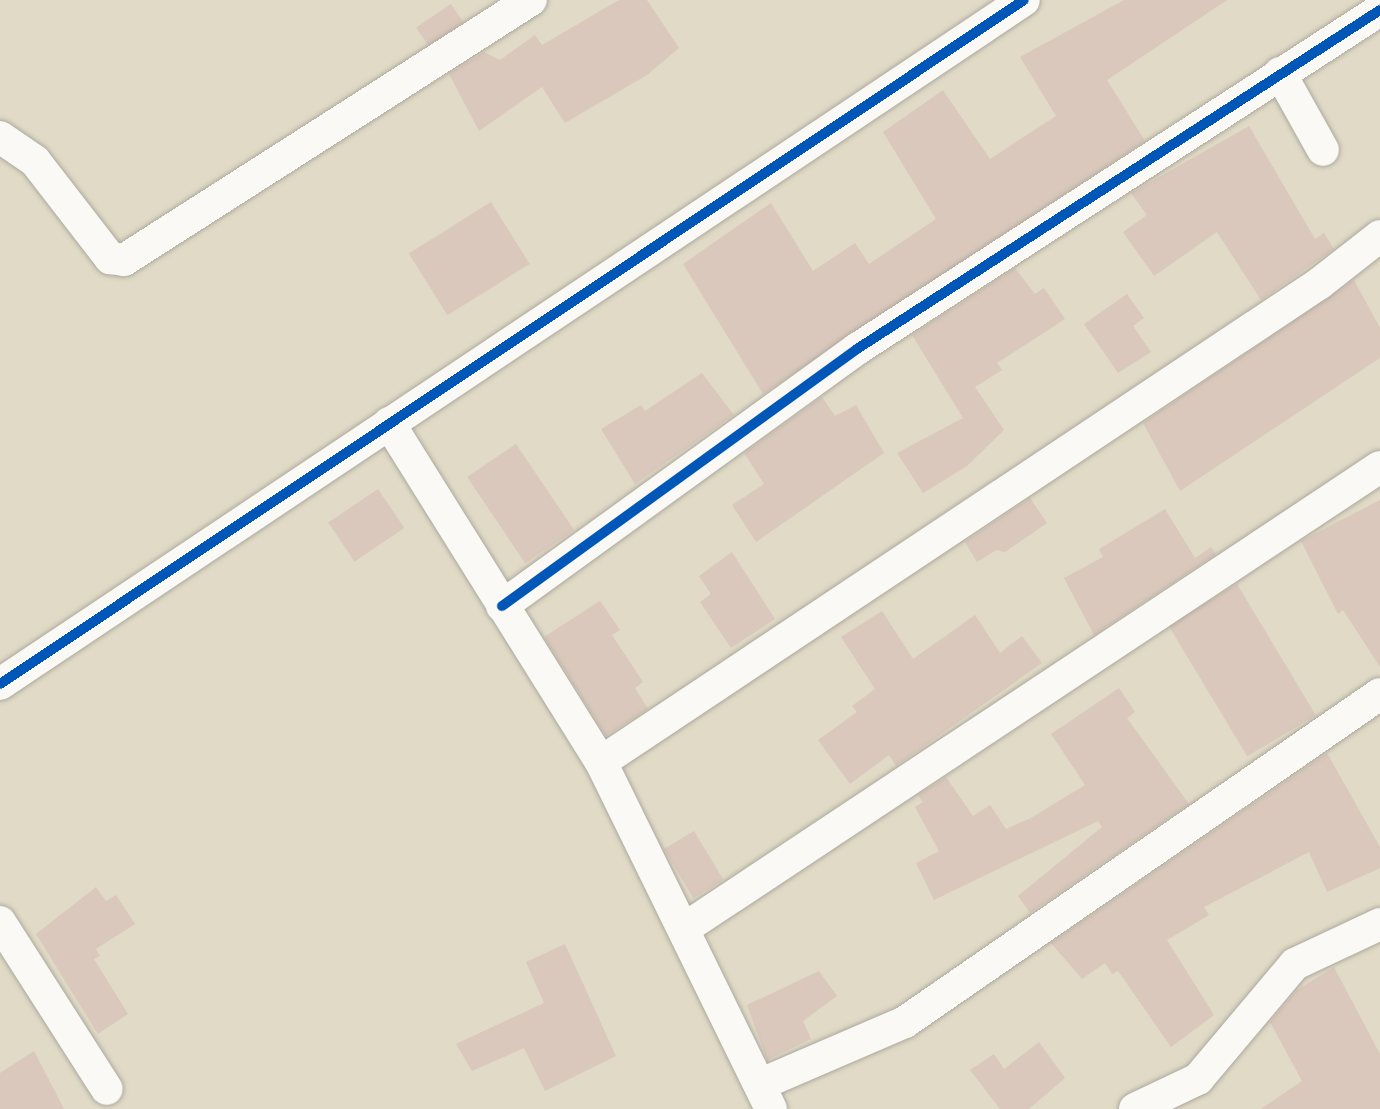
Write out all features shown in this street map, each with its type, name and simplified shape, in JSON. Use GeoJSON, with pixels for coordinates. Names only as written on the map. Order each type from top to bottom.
{"type":"FeatureCollection","features":[{"type":"Feature","properties":{"kind":"street"},"geometry":{"type":"LineString","coordinates":[[0,137],[35,160],[110,258],[124,260],[531,0]]}},
{"type":"Feature","properties":{"kind":"street"},"geometry":{"type":"LineString","coordinates":[[0,684],[1024,0]]}},
{"type":"Feature","properties":{"kind":"street"},"geometry":{"type":"LineString","coordinates":[[502,607],[857,349],[1380,10]]}},
{"type":"Feature","properties":{"kind":"street"},"geometry":{"type":"LineString","coordinates":[[1280,73],[1323,150]]}},
{"type":"Feature","properties":{"kind":"street"},"geometry":{"type":"LineString","coordinates":[[601,762],[1320,283],[1380,236]]}},
{"type":"Feature","properties":{"kind":"street"},"geometry":{"type":"LineString","coordinates":[[389,424],[601,762],[766,1097],[905,1022],[1380,695]]}},
{"type":"Feature","properties":{"kind":"street"},"geometry":{"type":"LineString","coordinates":[[685,928],[1380,467]]}},
{"type":"Feature","properties":{"kind":"street"},"geometry":{"type":"LineString","coordinates":[[0,922],[107,1089]]}},
{"type":"Feature","properties":{"kind":"street"},"geometry":{"type":"LineString","coordinates":[[1135,1109],[1198,1079],[1296,964],[1380,924]]}},
{"type":"Feature","properties":{"kind":"building"},"geometry":{"type":"Polygon","coordinates":[[[619,0],[647,0],[679,48],[647,75],[565,123],[542,87],[479,131],[449,74],[484,52],[500,60],[535,35],[542,45],[619,0]]]}},
{"type":"Feature","properties":{"kind":"building"},"geometry":{"type":"Polygon","coordinates":[[[1124,0],[1227,0],[1107,80],[1145,141],[763,394],[683,264],[771,203],[813,271],[855,243],[869,264],[936,219],[883,132],[943,90],[990,159],[1056,116],[1020,57],[1124,0]]]}},
{"type":"Feature","properties":{"kind":"building"},"geometry":{"type":"Polygon","coordinates":[[[451,4],[463,22],[428,46],[416,27],[451,4]]]}},
{"type":"Feature","properties":{"kind":"building"},"geometry":{"type":"Polygon","coordinates":[[[1249,126],[1315,239],[1324,233],[1334,249],[1261,300],[1217,232],[1154,276],[1123,232],[1147,215],[1131,193],[1249,126]]]}},
{"type":"Feature","properties":{"kind":"building"},"geometry":{"type":"Polygon","coordinates":[[[491,202],[530,264],[447,315],[409,253],[491,202]]]}},
{"type":"Feature","properties":{"kind":"building"},"geometry":{"type":"Polygon","coordinates":[[[1015,268],[1035,294],[1044,288],[1065,319],[997,363],[1002,370],[975,387],[1004,430],[967,466],[923,493],[897,453],[963,418],[912,335],[1015,268]]]}},
{"type":"Feature","properties":{"kind":"building"},"geometry":{"type":"Polygon","coordinates":[[[1354,280],[1380,328],[1380,358],[1180,491],[1143,423],[1354,280]]]}},
{"type":"Feature","properties":{"kind":"building"},"geometry":{"type":"Polygon","coordinates":[[[1127,294],[1144,318],[1133,326],[1151,352],[1118,373],[1084,324],[1127,294]]]}},
{"type":"Feature","properties":{"kind":"building"},"geometry":{"type":"Polygon","coordinates":[[[702,373],[734,415],[635,484],[601,429],[641,405],[645,411],[702,373]]]}},
{"type":"Feature","properties":{"kind":"building"},"geometry":{"type":"Polygon","coordinates":[[[822,397],[835,416],[856,405],[884,453],[756,542],[732,505],[764,484],[744,453],[822,397]]]}},
{"type":"Feature","properties":{"kind":"building"},"geometry":{"type":"Polygon","coordinates":[[[516,444],[574,530],[525,563],[467,477],[516,444]]]}},
{"type":"Feature","properties":{"kind":"building"},"geometry":{"type":"Polygon","coordinates":[[[378,489],[404,528],[355,562],[328,523],[378,489]]]}},
{"type":"Feature","properties":{"kind":"building"},"geometry":{"type":"Polygon","coordinates":[[[1030,498],[1047,523],[1005,552],[996,550],[977,562],[965,542],[1030,498]]]}},
{"type":"Feature","properties":{"kind":"building"},"geometry":{"type":"Polygon","coordinates":[[[1380,500],[1380,667],[1343,610],[1338,614],[1301,541],[1380,500]]]}},
{"type":"Feature","properties":{"kind":"building"},"geometry":{"type":"Polygon","coordinates":[[[1165,509],[1195,558],[1211,547],[1216,554],[1094,635],[1064,578],[1103,557],[1099,549],[1165,509]]]}},
{"type":"Feature","properties":{"kind":"building"},"geometry":{"type":"Polygon","coordinates":[[[732,552],[775,619],[731,648],[700,602],[711,594],[699,576],[732,552]]]}},
{"type":"Feature","properties":{"kind":"building"},"geometry":{"type":"Polygon","coordinates":[[[1237,584],[1316,715],[1247,756],[1168,625],[1237,584]]]}},
{"type":"Feature","properties":{"kind":"building"},"geometry":{"type":"Polygon","coordinates":[[[600,601],[620,630],[612,635],[643,682],[635,688],[648,709],[606,736],[544,637],[600,601]]]}},
{"type":"Feature","properties":{"kind":"building"},"geometry":{"type":"Polygon","coordinates":[[[882,611],[913,659],[975,615],[1000,653],[1022,636],[1042,663],[896,766],[889,755],[850,784],[818,740],[857,712],[852,706],[875,689],[841,637],[882,611]]]}},
{"type":"Feature","properties":{"kind":"building"},"geometry":{"type":"Polygon","coordinates":[[[1119,688],[1135,712],[1127,718],[1189,804],[1030,913],[1018,896],[1102,827],[1098,821],[934,900],[916,863],[939,851],[915,807],[923,802],[918,795],[946,777],[973,816],[990,805],[1006,829],[1031,818],[1085,785],[1051,734],[1119,688]]]}},
{"type":"Feature","properties":{"kind":"building"},"geometry":{"type":"Polygon","coordinates":[[[1327,753],[1380,847],[1380,868],[1327,892],[1309,852],[1204,907],[1209,915],[1167,940],[1214,1015],[1171,1047],[1118,971],[1112,974],[1105,963],[1082,979],[1051,943],[1327,753]]]}},
{"type":"Feature","properties":{"kind":"building"},"geometry":{"type":"Polygon","coordinates":[[[694,831],[723,880],[693,898],[664,849],[694,831]]]}},
{"type":"Feature","properties":{"kind":"building"},"geometry":{"type":"Polygon","coordinates":[[[96,887],[106,901],[116,895],[135,924],[96,949],[100,956],[94,959],[128,1014],[98,1034],[36,934],[96,887]]]}},
{"type":"Feature","properties":{"kind":"building"},"geometry":{"type":"Polygon","coordinates":[[[565,944],[616,1056],[545,1091],[524,1048],[472,1071],[456,1044],[544,1003],[526,962],[565,944]]]}},
{"type":"Feature","properties":{"kind":"building"},"geometry":{"type":"Polygon","coordinates":[[[1334,967],[1380,1054],[1380,1109],[1261,1109],[1302,1081],[1270,1022],[1297,990],[1334,967]]]}},
{"type":"Feature","properties":{"kind":"building"},"geometry":{"type":"Polygon","coordinates":[[[819,971],[837,996],[803,1021],[811,1039],[767,1060],[747,1005],[819,971]]]}},
{"type":"Feature","properties":{"kind":"building"},"geometry":{"type":"Polygon","coordinates":[[[1039,1042],[1065,1078],[1029,1109],[1000,1109],[970,1070],[994,1054],[1004,1069],[1039,1042]]]}},
{"type":"Feature","properties":{"kind":"building"},"geometry":{"type":"Polygon","coordinates":[[[34,1051],[64,1109],[0,1109],[0,1073],[34,1051]]]}},
{"type":"Feature","properties":{"kind":"cycle path"},"geometry":{"type":"LineString","coordinates":[[0,684],[1024,0]]}},
{"type":"Feature","properties":{"kind":"cycle path"},"geometry":{"type":"LineString","coordinates":[[502,606],[857,349],[1380,10]]}}]}
